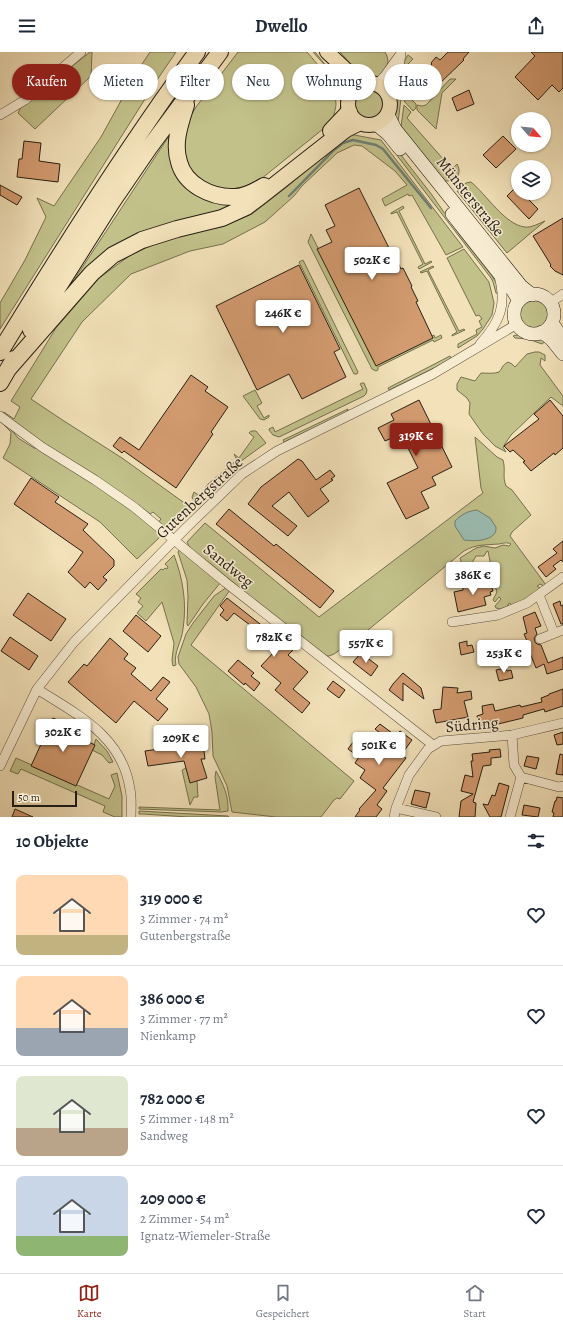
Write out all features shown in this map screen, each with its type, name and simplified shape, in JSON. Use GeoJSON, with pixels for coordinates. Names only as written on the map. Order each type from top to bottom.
{"type":"FeatureCollection","features":[{"type":"Feature","properties":{"kind":"highway"},"geometry":{"type":"LineString","coordinates":[[0,352],[65,246],[164,98],[197,52]]}},
{"type":"Feature","properties":{"kind":"highway"},"geometry":{"type":"LineString","coordinates":[[211,64],[220,52]]}},
{"type":"Feature","properties":{"kind":"highway"},"geometry":{"type":"LineString","coordinates":[[0,384],[43,311],[112,202],[185,100]]}},
{"type":"Feature","properties":{"kind":"highway"},"geometry":{"type":"LineString","coordinates":[[188,100],[176,145],[179,163],[195,186],[213,195],[233,198],[253,193],[270,182],[316,144],[354,117]]}},
{"type":"Feature","properties":{"kind":"highway"},"geometry":{"type":"LineString","coordinates":[[9,368],[92,273],[113,255],[142,240],[177,229],[222,218],[246,207],[346,129],[354,117]]}},
{"type":"Feature","properties":{"kind":"main road"},"geometry":{"type":"LineString","coordinates":[[329,54],[340,64]]}},
{"type":"Feature","properties":{"kind":"main road"},"geometry":{"type":"LineString","coordinates":[[329,54],[334,64]]}},
{"type":"Feature","properties":{"kind":"main road"},"geometry":{"type":"LineString","coordinates":[[349,100],[348,106],[354,117],[370,126],[383,121],[388,115],[391,104],[390,100]]}},
{"type":"Feature","properties":{"kind":"main road","name":"Münsterstraße"},"geometry":{"type":"LineString","coordinates":[[388,115],[395,128],[443,190],[521,286],[532,295],[542,296],[550,303]]}},
{"type":"Feature","properties":{"kind":"main road","name":"Münsterstraße"},"geometry":{"type":"LineString","coordinates":[[376,124],[396,144],[519,301]]}},
{"type":"Feature","properties":{"kind":"main road"},"geometry":{"type":"LineString","coordinates":[[532,295],[519,301],[514,312],[517,324],[521,329],[531,334],[546,330],[552,323],[554,312],[550,303]]}},
{"type":"Feature","properties":{"kind":"main road"},"geometry":{"type":"LineString","coordinates":[[552,323],[563,339]]}},
{"type":"Feature","properties":{"kind":"main road"},"geometry":{"type":"LineString","coordinates":[[542,332],[551,339],[563,354]]}},
{"type":"Feature","properties":{"kind":"street"},"geometry":{"type":"LineString","coordinates":[[0,115],[25,100],[81,52]]}},
{"type":"Feature","properties":{"kind":"street"},"geometry":{"type":"LineString","coordinates":[[393,64],[401,53],[400,64]]}},
{"type":"Feature","properties":{"kind":"street","name":"Münsterstraße"},"geometry":{"type":"LineString","coordinates":[[475,350],[495,325],[502,308],[503,296],[497,272]]}},
{"type":"Feature","properties":{"kind":"street"},"geometry":{"type":"LineString","coordinates":[[550,303],[563,294]]}},
{"type":"Feature","properties":{"kind":"street","name":"Gutenbergstraße"},"geometry":{"type":"LineString","coordinates":[[0,766],[37,690],[74,642],[174,539],[230,484],[256,464],[277,451],[433,374],[517,324]]}},
{"type":"Feature","properties":{"kind":"street","name":"Sandweg"},"geometry":{"type":"LineString","coordinates":[[0,416],[42,447],[118,495],[225,582],[433,745]]}},
{"type":"Feature","properties":{"kind":"street"},"geometry":{"type":"LineString","coordinates":[[452,622],[498,615],[527,603],[563,577]]}},
{"type":"Feature","properties":{"kind":"street"},"geometry":{"type":"LineString","coordinates":[[539,595],[554,633]]}},
{"type":"Feature","properties":{"kind":"street"},"geometry":{"type":"LineString","coordinates":[[540,639],[563,630]]}},
{"type":"Feature","properties":{"kind":"street"},"geometry":{"type":"LineString","coordinates":[[37,690],[88,721],[104,736],[117,752],[126,772],[131,790],[130,817]]}},
{"type":"Feature","properties":{"kind":"street","name":"Südring"},"geometry":{"type":"LineString","coordinates":[[436,817],[395,812],[409,774],[428,749],[433,745],[441,741],[512,735],[563,723]]}},
{"type":"Feature","properties":{"kind":"street"},"geometry":{"type":"LineString","coordinates":[[512,735],[514,765],[521,777],[559,787],[563,786]]}},
{"type":"Feature","properties":{"kind":"street"},"geometry":{"type":"LineString","coordinates":[[510,817],[521,777]]}},
{"type":"Feature","properties":{"kind":"shaded area"},"geometry":{"type":"Polygon","coordinates":[[[92,52],[92,64],[89,64],[89,78],[81,85],[81,64],[75,64],[92,52]]]}},
{"type":"Feature","properties":{"kind":"shaded area"},"geometry":{"type":"Polygon","coordinates":[[[150,52],[176,52],[168,64],[166,64],[166,67],[158,79],[158,64],[142,64],[150,52]]]}},
{"type":"Feature","properties":{"kind":"shaded area"},"geometry":{"type":"Polygon","coordinates":[[[238,52],[307,52],[318,64],[292,64],[292,100],[336,100],[334,119],[261,179],[243,187],[232,189],[211,186],[195,175],[185,161],[183,151],[189,119],[201,100],[224,100],[224,70],[238,52]]]}},
{"type":"Feature","properties":{"kind":"shaded area"},"geometry":{"type":"Polygon","coordinates":[[[313,52],[315,52],[325,64],[313,52]]]}},
{"type":"Feature","properties":{"kind":"shaded area"},"geometry":{"type":"Polygon","coordinates":[[[340,52],[385,52],[388,63],[384,64],[384,71],[376,79],[376,64],[347,64],[345,62],[347,60],[340,52]]]}},
{"type":"Feature","properties":{"kind":"shaded area"},"geometry":{"type":"Polygon","coordinates":[[[408,55],[413,59],[408,64],[404,64],[408,55]]]}},
{"type":"Feature","properties":{"kind":"shaded area"},"geometry":{"type":"Polygon","coordinates":[[[450,79],[456,79],[442,93],[442,88],[450,79]]]}},
{"type":"Feature","properties":{"kind":"shaded area"},"geometry":{"type":"Polygon","coordinates":[[[376,90],[381,93],[384,100],[384,110],[381,115],[376,118],[364,118],[359,115],[356,110],[356,100],[376,100],[376,90]]]}},
{"type":"Feature","properties":{"kind":"shaded area"},"geometry":{"type":"Polygon","coordinates":[[[30,100],[66,100],[35,129],[18,113],[21,107],[30,100]]]}},
{"type":"Feature","properties":{"kind":"shaded area"},"geometry":{"type":"Polygon","coordinates":[[[121,100],[144,100],[0,329],[0,303],[25,260],[46,217],[37,198],[54,206],[101,137],[121,100]]]}},
{"type":"Feature","properties":{"kind":"shaded area"},"geometry":{"type":"Polygon","coordinates":[[[341,100],[346,100],[346,110],[339,113],[341,100]]]}},
{"type":"Feature","properties":{"kind":"shaded area"},"geometry":{"type":"Polygon","coordinates":[[[395,100],[401,100],[398,123],[393,115],[395,100]]]}},
{"type":"Feature","properties":{"kind":"shaded area"},"geometry":{"type":"Polygon","coordinates":[[[412,100],[416,104],[416,108],[413,111],[404,101],[412,100]]]}},
{"type":"Feature","properties":{"kind":"shaded area"},"geometry":{"type":"Polygon","coordinates":[[[431,100],[441,100],[436,129],[417,110],[417,105],[426,105],[431,100]]]}},
{"type":"Feature","properties":{"kind":"shaded area"},"geometry":{"type":"Polygon","coordinates":[[[404,105],[411,112],[407,118],[452,169],[457,164],[459,173],[454,180],[443,180],[401,127],[404,105]]]}},
{"type":"Feature","properties":{"kind":"shaded area"},"geometry":{"type":"Polygon","coordinates":[[[171,133],[172,156],[223,202],[236,206],[160,228],[68,289],[171,133]]]}},
{"type":"Feature","properties":{"kind":"shaded area"},"geometry":{"type":"Polygon","coordinates":[[[349,134],[381,140],[463,247],[446,255],[412,195],[409,196],[408,194],[385,206],[382,199],[407,185],[395,171],[362,146],[354,145],[337,153],[302,186],[294,196],[265,222],[223,244],[190,251],[131,274],[82,322],[31,399],[122,458],[190,507],[190,509],[167,529],[158,523],[161,519],[153,512],[150,514],[124,495],[31,436],[3,413],[4,412],[14,419],[20,407],[11,401],[56,328],[99,278],[132,254],[174,236],[221,227],[252,214],[288,186],[349,134]]]}},
{"type":"Feature","properties":{"kind":"shaded area"},"geometry":{"type":"Polygon","coordinates":[[[386,141],[390,141],[492,276],[497,284],[498,294],[496,293],[491,278],[386,141]]]}},
{"type":"Feature","properties":{"kind":"shaded area"},"geometry":{"type":"Polygon","coordinates":[[[471,182],[510,221],[518,225],[530,227],[545,221],[507,253],[457,191],[466,183],[471,182]]]}},
{"type":"Feature","properties":{"kind":"shaded area"},"geometry":{"type":"Polygon","coordinates":[[[403,206],[404,208],[399,211],[425,264],[431,261],[432,262],[419,269],[418,267],[423,264],[397,212],[391,214],[403,206]]]}},
{"type":"Feature","properties":{"kind":"shaded area"},"geometry":{"type":"Polygon","coordinates":[[[311,234],[376,364],[434,335],[435,338],[441,335],[442,338],[434,342],[433,340],[378,367],[378,370],[376,371],[372,369],[308,242],[311,234]]]}},
{"type":"Feature","properties":{"kind":"shaded area"},"geometry":{"type":"Polygon","coordinates":[[[464,249],[489,282],[494,303],[492,315],[483,329],[477,336],[458,348],[458,344],[477,334],[476,330],[482,327],[479,321],[482,319],[479,315],[476,316],[447,258],[464,249]]]}},
{"type":"Feature","properties":{"kind":"shaded area"},"geometry":{"type":"Polygon","coordinates":[[[303,260],[358,372],[357,374],[354,374],[299,262],[303,260]]]}},
{"type":"Feature","properties":{"kind":"shaded area"},"geometry":{"type":"Polygon","coordinates":[[[433,266],[434,267],[428,270],[459,331],[465,330],[452,336],[457,332],[427,271],[420,272],[433,266]]]}},
{"type":"Feature","properties":{"kind":"shaded area"},"geometry":{"type":"Polygon","coordinates":[[[534,300],[544,304],[548,314],[544,324],[534,328],[524,324],[520,314],[524,304],[534,300]]]}},
{"type":"Feature","properties":{"kind":"shaded area"},"geometry":{"type":"Polygon","coordinates":[[[521,334],[547,340],[542,344],[528,339],[515,338],[513,336],[521,334]]]}},
{"type":"Feature","properties":{"kind":"shaded area"},"geometry":{"type":"Polygon","coordinates":[[[535,352],[545,355],[545,361],[541,358],[540,365],[563,396],[563,406],[551,397],[511,435],[503,447],[506,452],[495,446],[483,434],[469,414],[470,403],[467,398],[457,390],[457,384],[461,377],[475,381],[481,373],[499,372],[508,362],[515,367],[527,354],[535,352]]]}},
{"type":"Feature","properties":{"kind":"shaded area"},"geometry":{"type":"Polygon","coordinates":[[[450,356],[451,358],[446,362],[389,390],[388,388],[450,356]]]}},
{"type":"Feature","properties":{"kind":"shaded area"},"geometry":{"type":"Polygon","coordinates":[[[364,383],[367,390],[364,396],[279,437],[273,435],[269,430],[273,427],[275,432],[363,389],[360,384],[364,383]]]}},
{"type":"Feature","properties":{"kind":"shaded area"},"geometry":{"type":"Polygon","coordinates":[[[255,390],[262,403],[257,406],[264,418],[269,415],[269,417],[264,420],[260,419],[243,396],[255,390]]]}},
{"type":"Feature","properties":{"kind":"shaded area"},"geometry":{"type":"Polygon","coordinates":[[[348,409],[347,412],[284,442],[283,440],[348,409]]]}},
{"type":"Feature","properties":{"kind":"shaded area"},"geometry":{"type":"Polygon","coordinates":[[[0,421],[11,429],[18,438],[34,448],[40,448],[114,495],[162,535],[137,559],[100,522],[3,458],[10,444],[11,432],[0,421]]]}},
{"type":"Feature","properties":{"kind":"shaded area"},"geometry":{"type":"Polygon","coordinates":[[[251,431],[256,431],[266,443],[226,472],[195,503],[192,497],[194,492],[200,496],[207,485],[237,460],[234,454],[239,458],[254,437],[249,433],[251,431]]]}},
{"type":"Feature","properties":{"kind":"shaded area"},"geometry":{"type":"Polygon","coordinates":[[[475,437],[497,457],[503,460],[506,486],[512,490],[531,515],[512,532],[510,536],[546,585],[544,586],[540,584],[537,586],[540,588],[539,590],[533,596],[510,607],[511,604],[509,603],[507,607],[500,609],[496,608],[495,606],[501,599],[499,597],[495,602],[493,600],[497,592],[493,580],[488,575],[491,566],[488,551],[484,556],[476,556],[469,568],[470,571],[468,576],[470,584],[468,585],[460,558],[476,548],[484,546],[495,548],[503,545],[509,546],[511,544],[505,543],[473,547],[464,551],[368,630],[334,654],[326,656],[268,611],[208,561],[194,552],[187,542],[205,523],[319,617],[483,493],[481,488],[475,437]]]}},
{"type":"Feature","properties":{"kind":"shaded area"},"geometry":{"type":"Polygon","coordinates":[[[180,549],[221,582],[203,604],[188,626],[187,580],[178,552],[180,549]]]}},
{"type":"Feature","properties":{"kind":"shaded area"},"geometry":{"type":"Polygon","coordinates":[[[174,555],[182,582],[185,610],[182,634],[175,660],[176,665],[173,666],[172,660],[174,643],[162,602],[146,621],[137,613],[143,606],[138,602],[141,598],[136,594],[161,569],[167,569],[168,567],[165,564],[174,555]]]}},
{"type":"Feature","properties":{"kind":"shaded area"},"geometry":{"type":"Polygon","coordinates":[[[227,587],[230,590],[191,645],[354,781],[340,799],[337,798],[334,800],[321,817],[276,817],[232,812],[227,786],[213,756],[212,732],[209,714],[196,687],[179,664],[178,657],[186,634],[193,623],[214,596],[227,587]]]}},
{"type":"Feature","properties":{"kind":"shaded area"},"geometry":{"type":"Polygon","coordinates":[[[96,739],[107,751],[113,762],[109,763],[102,755],[92,750],[96,739]]]}},
{"type":"Feature","properties":{"kind":"shaded area"},"geometry":{"type":"Polygon","coordinates":[[[16,758],[109,799],[115,786],[111,775],[117,773],[122,796],[122,817],[115,817],[103,812],[105,806],[21,769],[18,774],[10,771],[16,758]]]}},
{"type":"Feature","properties":{"kind":"shaded area"},"geometry":{"type":"Polygon","coordinates":[[[186,768],[197,781],[198,797],[194,797],[190,805],[182,770],[186,768]]]}},
{"type":"Feature","properties":{"kind":"shaded area"},"geometry":{"type":"Polygon","coordinates":[[[216,771],[225,790],[228,801],[228,811],[139,809],[139,807],[220,810],[215,777],[216,771]]]}},
{"type":"Feature","properties":{"kind":"shaded area"},"geometry":{"type":"Polygon","coordinates":[[[139,811],[229,817],[188,817],[139,814],[139,811]]]}},
{"type":"Feature","properties":{"kind":"water"},"geometry":{"type":"Polygon","coordinates":[[[477,510],[490,518],[496,527],[495,532],[489,538],[476,541],[464,540],[455,526],[455,521],[465,513],[477,510]]]}},
{"type":"Feature","properties":{"kind":"building"},"geometry":{"type":"Polygon","coordinates":[[[448,52],[469,52],[463,59],[464,60],[442,81],[442,64],[431,63],[436,57],[440,60],[448,52]]]}},
{"type":"Feature","properties":{"kind":"building"},"geometry":{"type":"Polygon","coordinates":[[[531,52],[563,52],[563,88],[559,92],[552,85],[538,100],[515,77],[535,56],[531,52]]]}},
{"type":"Feature","properties":{"kind":"building"},"geometry":{"type":"Polygon","coordinates":[[[469,90],[474,104],[457,111],[452,98],[469,90]]]}},
{"type":"Feature","properties":{"kind":"building"},"geometry":{"type":"Polygon","coordinates":[[[503,136],[511,144],[511,152],[513,152],[496,168],[483,155],[503,136]]]}},
{"type":"Feature","properties":{"kind":"building"},"geometry":{"type":"Polygon","coordinates":[[[24,141],[41,143],[39,161],[60,164],[58,182],[17,177],[19,159],[22,159],[24,141]]]}},
{"type":"Feature","properties":{"kind":"building"},"geometry":{"type":"Polygon","coordinates":[[[0,185],[22,197],[17,205],[0,195],[0,185]]]}},
{"type":"Feature","properties":{"kind":"building"},"geometry":{"type":"Polygon","coordinates":[[[359,188],[393,256],[394,255],[401,269],[403,268],[412,286],[411,287],[418,301],[416,302],[433,338],[376,366],[317,249],[332,242],[326,230],[335,226],[325,205],[359,188]]]}},
{"type":"Feature","properties":{"kind":"building"},"geometry":{"type":"Polygon","coordinates":[[[511,192],[511,200],[529,200],[538,209],[529,219],[507,196],[511,192]]]}},
{"type":"Feature","properties":{"kind":"building"},"geometry":{"type":"Polygon","coordinates":[[[563,218],[563,275],[555,271],[550,266],[551,265],[533,236],[563,218]]]}},
{"type":"Feature","properties":{"kind":"building"},"geometry":{"type":"Polygon","coordinates":[[[299,265],[340,349],[334,352],[346,377],[302,399],[289,374],[257,390],[216,306],[299,265]]]}},
{"type":"Feature","properties":{"kind":"building"},"geometry":{"type":"Polygon","coordinates":[[[191,375],[208,387],[205,391],[228,407],[211,432],[213,434],[176,488],[124,451],[122,453],[113,446],[120,437],[139,450],[191,375]]]}},
{"type":"Feature","properties":{"kind":"building"},"geometry":{"type":"Polygon","coordinates":[[[419,400],[452,467],[432,477],[436,485],[421,492],[429,508],[406,519],[387,483],[418,468],[401,434],[385,441],[378,428],[394,420],[391,414],[419,400]]]}},
{"type":"Feature","properties":{"kind":"building"},"geometry":{"type":"Polygon","coordinates":[[[550,400],[563,416],[563,448],[531,471],[523,462],[525,461],[513,450],[510,452],[504,446],[539,419],[534,414],[550,400]]]}},
{"type":"Feature","properties":{"kind":"building"},"geometry":{"type":"Polygon","coordinates":[[[298,459],[302,461],[316,480],[330,470],[335,476],[331,479],[333,480],[320,489],[329,501],[308,517],[289,492],[272,506],[297,526],[288,536],[248,504],[261,487],[298,459]]]}},
{"type":"Feature","properties":{"kind":"building"},"geometry":{"type":"Polygon","coordinates":[[[31,478],[59,497],[55,502],[88,524],[83,530],[114,560],[114,566],[103,577],[107,580],[98,590],[90,582],[85,588],[68,572],[83,552],[14,504],[31,478]]]}},
{"type":"Feature","properties":{"kind":"building"},"geometry":{"type":"Polygon","coordinates":[[[229,509],[274,546],[276,544],[334,591],[320,608],[216,524],[229,509]]]}},
{"type":"Feature","properties":{"kind":"building"},"geometry":{"type":"Polygon","coordinates":[[[563,541],[563,562],[561,560],[553,566],[556,569],[546,577],[538,567],[557,553],[553,549],[563,541]]]}},
{"type":"Feature","properties":{"kind":"building"},"geometry":{"type":"Polygon","coordinates":[[[484,580],[486,584],[490,582],[493,591],[490,592],[491,595],[484,597],[486,605],[458,612],[454,592],[463,590],[463,587],[484,580]]]}},
{"type":"Feature","properties":{"kind":"building"},"geometry":{"type":"Polygon","coordinates":[[[28,593],[66,619],[51,641],[13,615],[28,593]]]}},
{"type":"Feature","properties":{"kind":"building"},"geometry":{"type":"Polygon","coordinates":[[[227,598],[293,650],[288,655],[308,672],[293,689],[310,703],[302,713],[275,690],[281,683],[261,666],[274,652],[269,648],[270,647],[259,638],[255,643],[248,637],[254,628],[234,613],[227,621],[220,615],[224,610],[220,606],[227,598]]]}},
{"type":"Feature","properties":{"kind":"building"},"geometry":{"type":"Polygon","coordinates":[[[560,601],[561,606],[563,605],[563,624],[561,624],[553,604],[560,601]]]}},
{"type":"Feature","properties":{"kind":"building"},"geometry":{"type":"Polygon","coordinates":[[[535,612],[541,626],[535,628],[537,634],[534,638],[535,642],[541,645],[548,663],[563,657],[563,669],[547,674],[544,664],[536,668],[524,634],[527,633],[523,617],[535,612]]]}},
{"type":"Feature","properties":{"kind":"building"},"geometry":{"type":"Polygon","coordinates":[[[136,615],[161,636],[148,652],[123,631],[136,615]]]}},
{"type":"Feature","properties":{"kind":"building"},"geometry":{"type":"Polygon","coordinates":[[[10,637],[38,656],[29,670],[1,651],[10,637]]]}},
{"type":"Feature","properties":{"kind":"building"},"geometry":{"type":"Polygon","coordinates":[[[110,638],[128,654],[124,659],[136,668],[131,674],[151,691],[163,677],[170,682],[156,699],[168,709],[158,721],[134,701],[116,723],[68,682],[84,664],[87,666],[110,638]]]}},
{"type":"Feature","properties":{"kind":"building"},"geometry":{"type":"Polygon","coordinates":[[[467,641],[467,646],[472,645],[474,652],[461,655],[459,643],[467,641]]]}},
{"type":"Feature","properties":{"kind":"building"},"geometry":{"type":"Polygon","coordinates":[[[361,653],[378,666],[371,676],[353,662],[361,653]]]}},
{"type":"Feature","properties":{"kind":"building"},"geometry":{"type":"Polygon","coordinates":[[[238,660],[254,673],[251,676],[260,683],[254,691],[245,683],[244,685],[228,671],[238,660]]]}},
{"type":"Feature","properties":{"kind":"building"},"geometry":{"type":"Polygon","coordinates":[[[506,668],[507,671],[511,670],[513,678],[499,681],[496,670],[506,668]]]}},
{"type":"Feature","properties":{"kind":"building"},"geometry":{"type":"Polygon","coordinates":[[[403,673],[421,688],[424,699],[403,683],[403,701],[389,690],[403,673]]]}},
{"type":"Feature","properties":{"kind":"building"},"geometry":{"type":"Polygon","coordinates":[[[333,681],[345,690],[339,698],[327,689],[333,681]]]}},
{"type":"Feature","properties":{"kind":"building"},"geometry":{"type":"Polygon","coordinates":[[[443,687],[458,688],[457,693],[471,691],[472,699],[464,701],[468,717],[436,723],[433,710],[441,709],[443,687]]]}},
{"type":"Feature","properties":{"kind":"building"},"geometry":{"type":"Polygon","coordinates":[[[563,689],[563,706],[545,712],[544,709],[523,715],[523,718],[494,725],[493,722],[480,726],[477,716],[483,714],[482,706],[493,704],[495,711],[520,705],[521,707],[542,702],[541,698],[563,689]]]}},
{"type":"Feature","properties":{"kind":"building"},"geometry":{"type":"Polygon","coordinates":[[[53,718],[77,729],[74,735],[95,745],[76,786],[31,766],[53,718]]]}},
{"type":"Feature","properties":{"kind":"building"},"geometry":{"type":"Polygon","coordinates":[[[380,724],[396,736],[400,731],[412,740],[401,755],[406,758],[383,788],[387,791],[377,805],[382,809],[376,817],[355,817],[360,810],[359,809],[376,790],[360,778],[365,770],[355,763],[359,757],[348,749],[356,738],[373,751],[384,736],[375,729],[380,724]]]}},
{"type":"Feature","properties":{"kind":"building"},"geometry":{"type":"Polygon","coordinates":[[[563,732],[563,744],[557,745],[554,735],[563,732]]]}},
{"type":"Feature","properties":{"kind":"building"},"geometry":{"type":"Polygon","coordinates":[[[203,743],[205,759],[201,759],[207,778],[190,783],[184,761],[148,766],[145,751],[203,743]]]}},
{"type":"Feature","properties":{"kind":"building"},"geometry":{"type":"Polygon","coordinates":[[[500,749],[501,757],[491,758],[491,765],[483,766],[473,802],[476,803],[475,817],[459,817],[461,801],[473,794],[461,791],[465,775],[473,777],[471,761],[473,761],[472,754],[500,749]]]}},
{"type":"Feature","properties":{"kind":"building"},"geometry":{"type":"Polygon","coordinates":[[[560,754],[563,755],[563,775],[556,774],[560,754]]]}},
{"type":"Feature","properties":{"kind":"building"},"geometry":{"type":"Polygon","coordinates":[[[527,756],[539,758],[536,769],[524,766],[527,756]]]}},
{"type":"Feature","properties":{"kind":"building"},"geometry":{"type":"Polygon","coordinates":[[[499,783],[509,786],[501,817],[490,817],[483,804],[488,805],[492,795],[495,796],[499,783]]]}},
{"type":"Feature","properties":{"kind":"building"},"geometry":{"type":"Polygon","coordinates":[[[415,790],[430,793],[426,808],[411,804],[415,790]]]}},
{"type":"Feature","properties":{"kind":"building"},"geometry":{"type":"Polygon","coordinates":[[[557,797],[563,798],[563,817],[553,817],[554,813],[552,812],[557,797]]]}},
{"type":"Feature","properties":{"kind":"building"},"geometry":{"type":"Polygon","coordinates":[[[524,805],[540,808],[538,817],[522,815],[524,805]]]}},
{"type":"Feature","properties":{"kind":"building"},"geometry":{"type":"Polygon","coordinates":[[[15,809],[33,817],[12,817],[15,809]]]}},
{"type":"Feature","properties":{"kind":"waterway"},"geometry":{"type":"LineString","coordinates":[[289,196],[334,150],[343,143],[353,140],[376,145],[383,149],[431,208]]}}]}
